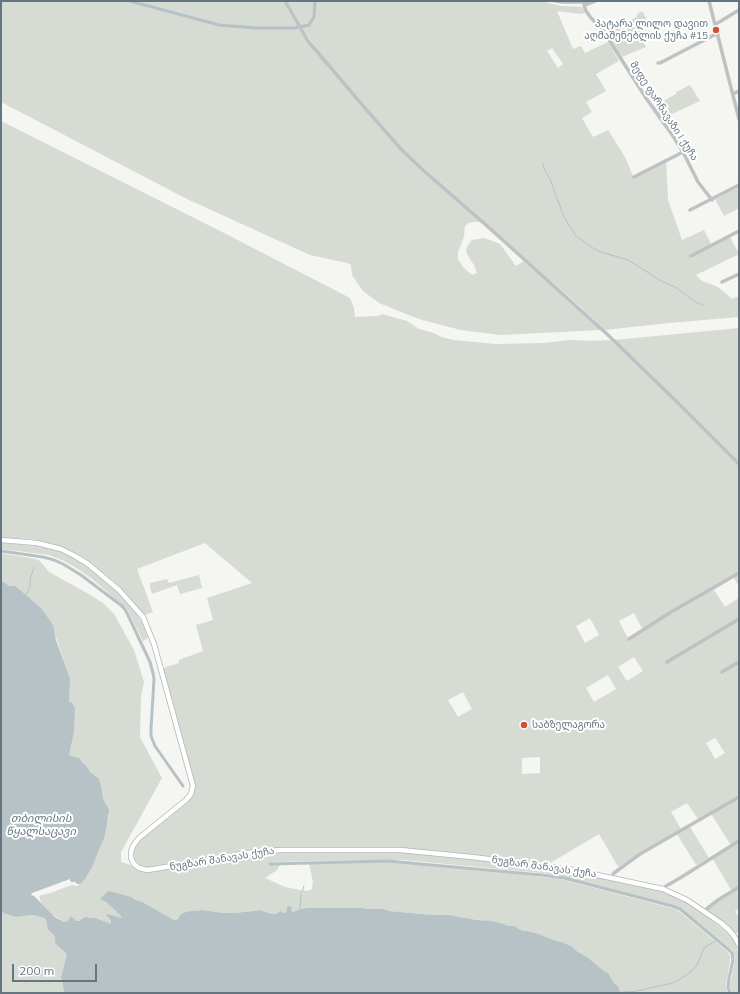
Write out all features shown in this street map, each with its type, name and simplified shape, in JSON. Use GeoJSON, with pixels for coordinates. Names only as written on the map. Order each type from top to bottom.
{"type":"FeatureCollection","features":[{"type":"Feature","properties":{"kind":"main road","name":"ნუგზარ შანავას ქუჩა"},"geometry":{"type":"LineString","coordinates":[[1,540],[37,543],[61,549],[75,556],[88,564],[119,590],[143,617],[154,644],[193,786],[191,794],[186,800],[139,838],[135,844],[132,849],[131,858],[134,864],[140,868],[154,870],[227,856],[265,851],[306,850],[400,850],[457,855],[528,864],[574,870],[663,889],[687,900],[704,911],[725,927],[734,936],[739,945]]}},
{"type":"Feature","properties":{"kind":"street"},"geometry":{"type":"LineString","coordinates":[[285,1],[308,41],[401,149],[607,334],[739,464]]}},
{"type":"Feature","properties":{"kind":"street","name":"მეფე ფარნავაზი I ქუჩა"},"geometry":{"type":"LineString","coordinates":[[595,1],[584,5],[591,18],[602,30],[683,152],[698,182],[712,200]]}},
{"type":"Feature","properties":{"kind":"street"},"geometry":{"type":"LineString","coordinates":[[709,1],[739,119]]}},
{"type":"Feature","properties":{"kind":"street"},"geometry":{"type":"LineString","coordinates":[[716,24],[739,10]]}},
{"type":"Feature","properties":{"kind":"street"},"geometry":{"type":"LineString","coordinates":[[658,63],[718,34]]}},
{"type":"Feature","properties":{"kind":"street"},"geometry":{"type":"LineString","coordinates":[[733,94],[739,92]]}},
{"type":"Feature","properties":{"kind":"street"},"geometry":{"type":"LineString","coordinates":[[634,177],[683,152]]}},
{"type":"Feature","properties":{"kind":"street"},"geometry":{"type":"LineString","coordinates":[[690,210],[739,185]]}},
{"type":"Feature","properties":{"kind":"street"},"geometry":{"type":"LineString","coordinates":[[691,256],[739,231]]}},
{"type":"Feature","properties":{"kind":"street"},"geometry":{"type":"LineString","coordinates":[[722,282],[739,274]]}},
{"type":"Feature","properties":{"kind":"street"},"geometry":{"type":"LineString","coordinates":[[629,639],[678,608],[739,573]]}},
{"type":"Feature","properties":{"kind":"street"},"geometry":{"type":"LineString","coordinates":[[667,662],[739,619]]}},
{"type":"Feature","properties":{"kind":"street"},"geometry":{"type":"LineString","coordinates":[[722,672],[739,662]]}},
{"type":"Feature","properties":{"kind":"street"},"geometry":{"type":"LineString","coordinates":[[611,878],[614,873],[640,854],[739,797]]}},
{"type":"Feature","properties":{"kind":"street"},"geometry":{"type":"LineString","coordinates":[[663,889],[739,841]]}},
{"type":"Feature","properties":{"kind":"street"},"geometry":{"type":"LineString","coordinates":[[704,911],[739,887]]}},
{"type":"Feature","properties":{"kind":"street"},"geometry":{"type":"LineString","coordinates":[[734,936],[739,933]]}},
{"type":"Feature","properties":{"kind":"shaded area"},"geometry":{"type":"Polygon","coordinates":[[[1,1],[283,1],[299,28],[400,149],[481,222],[469,223],[465,226],[464,237],[458,252],[458,259],[463,267],[472,275],[477,273],[466,251],[467,246],[472,240],[484,238],[500,244],[516,266],[524,261],[601,330],[501,335],[461,330],[422,320],[406,314],[379,303],[363,291],[352,275],[351,265],[310,255],[187,199],[1,102],[1,1]]]}},
{"type":"Feature","properties":{"kind":"shaded area"},"geometry":{"type":"Polygon","coordinates":[[[287,1],[541,1],[561,6],[582,7],[585,11],[581,14],[557,11],[573,49],[581,46],[585,53],[608,42],[619,61],[596,74],[606,91],[586,102],[592,112],[582,118],[593,137],[608,130],[625,157],[633,176],[666,159],[668,200],[682,240],[704,230],[712,246],[730,237],[739,254],[696,275],[702,281],[718,287],[732,299],[739,296],[739,317],[605,330],[403,149],[319,52],[303,30],[287,1]],[[552,48],[547,51],[558,68],[563,64],[552,48]]]}},
{"type":"Feature","properties":{"kind":"shaded area"},"geometry":{"type":"Polygon","coordinates":[[[548,1],[592,1],[583,4],[562,4],[548,1]]]}},
{"type":"Feature","properties":{"kind":"shaded area"},"geometry":{"type":"Polygon","coordinates":[[[642,11],[647,19],[640,23],[643,30],[639,33],[646,47],[622,57],[605,32],[623,22],[625,23],[637,17],[637,14],[642,11]]]}},
{"type":"Feature","properties":{"kind":"shaded area"},"geometry":{"type":"Polygon","coordinates":[[[690,85],[700,101],[663,118],[654,106],[690,85]]]}},
{"type":"Feature","properties":{"kind":"shaded area"},"geometry":{"type":"Polygon","coordinates":[[[1,121],[350,298],[354,308],[355,317],[378,316],[382,314],[407,321],[419,329],[454,340],[496,344],[542,343],[572,340],[610,340],[616,345],[739,465],[739,586],[733,577],[714,590],[725,607],[739,598],[739,795],[698,819],[687,803],[671,812],[681,829],[640,852],[619,868],[599,834],[547,865],[438,851],[396,848],[264,849],[160,868],[150,869],[138,866],[132,856],[136,843],[189,801],[195,789],[163,669],[179,663],[179,660],[203,651],[196,625],[213,620],[207,598],[252,583],[205,543],[137,569],[153,612],[144,615],[118,585],[98,569],[63,547],[32,539],[1,538],[1,121]],[[634,613],[619,621],[628,638],[643,630],[634,613]],[[590,618],[576,626],[585,643],[599,635],[590,618]],[[634,657],[618,667],[627,681],[643,671],[634,657]],[[608,675],[586,688],[594,702],[616,689],[608,675]],[[463,692],[448,700],[458,717],[472,709],[463,692]],[[715,738],[706,743],[715,759],[725,753],[715,738]],[[540,757],[522,758],[522,774],[540,773],[540,757]]]}},
{"type":"Feature","properties":{"kind":"shaded area"},"geometry":{"type":"Polygon","coordinates":[[[739,187],[739,208],[724,216],[715,199],[739,187]]]}},
{"type":"Feature","properties":{"kind":"shaded area"},"geometry":{"type":"Polygon","coordinates":[[[739,328],[739,462],[614,340],[739,328]]]}},
{"type":"Feature","properties":{"kind":"shaded area"},"geometry":{"type":"Polygon","coordinates":[[[1,543],[53,549],[77,559],[102,578],[134,609],[148,638],[143,641],[127,609],[78,569],[49,555],[1,549],[1,543]]]}},
{"type":"Feature","properties":{"kind":"shaded area"},"geometry":{"type":"Polygon","coordinates":[[[1,553],[36,559],[40,561],[49,572],[103,603],[114,614],[134,650],[144,682],[141,697],[140,737],[162,778],[121,852],[121,862],[150,872],[266,852],[408,852],[569,871],[655,889],[685,900],[729,934],[739,953],[739,993],[732,993],[730,989],[735,959],[732,950],[679,907],[560,876],[543,873],[403,860],[311,861],[273,862],[273,865],[280,865],[277,870],[265,878],[285,887],[308,891],[312,889],[313,882],[309,863],[385,862],[410,863],[560,879],[675,909],[680,912],[728,952],[730,961],[726,985],[727,993],[621,993],[618,986],[614,983],[608,973],[575,950],[573,947],[562,942],[539,934],[523,931],[514,926],[508,926],[492,921],[449,915],[433,915],[362,908],[307,908],[292,912],[287,907],[286,913],[277,912],[275,914],[260,910],[234,913],[203,910],[191,911],[186,912],[178,919],[174,920],[159,912],[143,931],[64,922],[51,913],[41,903],[39,896],[72,885],[77,886],[80,884],[97,856],[109,815],[93,775],[79,758],[69,755],[74,733],[75,710],[66,703],[70,678],[56,637],[41,608],[22,592],[1,581],[1,553]]]}},
{"type":"Feature","properties":{"kind":"shaded area"},"geometry":{"type":"Polygon","coordinates":[[[199,575],[202,588],[180,594],[177,585],[152,594],[150,583],[167,579],[169,583],[199,575]]]}},
{"type":"Feature","properties":{"kind":"shaded area"},"geometry":{"type":"Polygon","coordinates":[[[739,798],[739,840],[731,845],[711,814],[739,798]]]}},
{"type":"Feature","properties":{"kind":"shaded area"},"geometry":{"type":"Polygon","coordinates":[[[690,827],[709,858],[696,865],[677,834],[690,827]]]}},
{"type":"Feature","properties":{"kind":"shaded area"},"geometry":{"type":"Polygon","coordinates":[[[739,843],[739,885],[731,890],[713,859],[739,843]]]}},
{"type":"Feature","properties":{"kind":"shaded area"},"geometry":{"type":"Polygon","coordinates":[[[739,888],[739,909],[735,911],[739,918],[739,932],[735,934],[706,911],[739,888]]]}},
{"type":"Feature","properties":{"kind":"shaded area"},"geometry":{"type":"Polygon","coordinates":[[[1,912],[16,917],[33,915],[46,920],[48,930],[54,935],[55,943],[67,954],[61,977],[64,993],[1,993],[1,912]]]}},
{"type":"Feature","properties":{"kind":"water","name":"თბილისის წყალსაცავი"},"geometry":{"type":"Polygon","coordinates":[[[1,581],[9,586],[15,586],[26,595],[41,608],[53,625],[56,640],[70,678],[69,701],[73,704],[75,709],[74,733],[69,755],[79,758],[90,772],[99,779],[103,799],[109,810],[104,838],[92,867],[85,879],[80,884],[77,884],[76,882],[71,882],[70,879],[32,893],[31,895],[34,896],[55,917],[64,922],[68,921],[71,916],[76,921],[80,921],[87,917],[95,918],[111,924],[111,920],[106,915],[107,914],[122,917],[106,902],[100,899],[109,891],[131,897],[174,920],[178,919],[181,914],[191,911],[203,910],[234,913],[260,910],[275,914],[280,911],[286,913],[287,907],[289,906],[292,907],[291,910],[293,912],[307,908],[362,908],[433,915],[449,915],[492,921],[508,926],[514,926],[523,931],[539,934],[562,942],[573,947],[575,950],[608,973],[614,983],[618,986],[621,993],[64,993],[61,977],[67,954],[55,943],[54,935],[48,930],[46,920],[33,915],[16,917],[1,912],[1,581]]]}},
{"type":"Feature","properties":{"kind":"waterway"},"geometry":{"type":"LineString","coordinates":[[130,1],[219,25],[256,28],[294,28],[309,25],[314,17],[315,1]]}},
{"type":"Feature","properties":{"kind":"waterway"},"geometry":{"type":"LineString","coordinates":[[555,1],[590,1]]}},
{"type":"Feature","properties":{"kind":"waterway"},"geometry":{"type":"LineString","coordinates":[[543,164],[564,217],[576,236],[601,252],[628,260],[663,282],[675,287],[697,303],[703,305]]}},
{"type":"Feature","properties":{"kind":"waterway"},"geometry":{"type":"LineString","coordinates":[[1,551],[43,557],[63,564],[81,575],[122,606],[126,611],[150,662],[153,673],[151,736],[155,746],[183,786]]}},
{"type":"Feature","properties":{"kind":"waterway"},"geometry":{"type":"LineString","coordinates":[[26,595],[30,587],[30,579],[34,568]]}},
{"type":"Feature","properties":{"kind":"waterway"},"geometry":{"type":"LineString","coordinates":[[270,864],[388,861],[542,875],[564,878],[672,906],[680,909],[732,953],[733,960],[728,988],[730,993]]}},
{"type":"Feature","properties":{"kind":"waterway"},"geometry":{"type":"LineString","coordinates":[[302,892],[304,886]]}},
{"type":"Feature","properties":{"kind":"waterway"},"geometry":{"type":"LineString","coordinates":[[300,909],[301,894]]}},
{"type":"Feature","properties":{"kind":"waterway"},"geometry":{"type":"LineString","coordinates":[[620,993],[673,983],[692,971],[697,965],[704,948],[717,940]]}},
{"type":"Feature","properties":{"kind":"place","name":"პატარა ლილო დავით აღმაშენებლის ქუჩა #15"},"geometry":{"type":"Point","coordinates":[716,30]}},
{"type":"Feature","properties":{"kind":"place","name":"საბზელაგორა"},"geometry":{"type":"Point","coordinates":[524,725]}}]}
